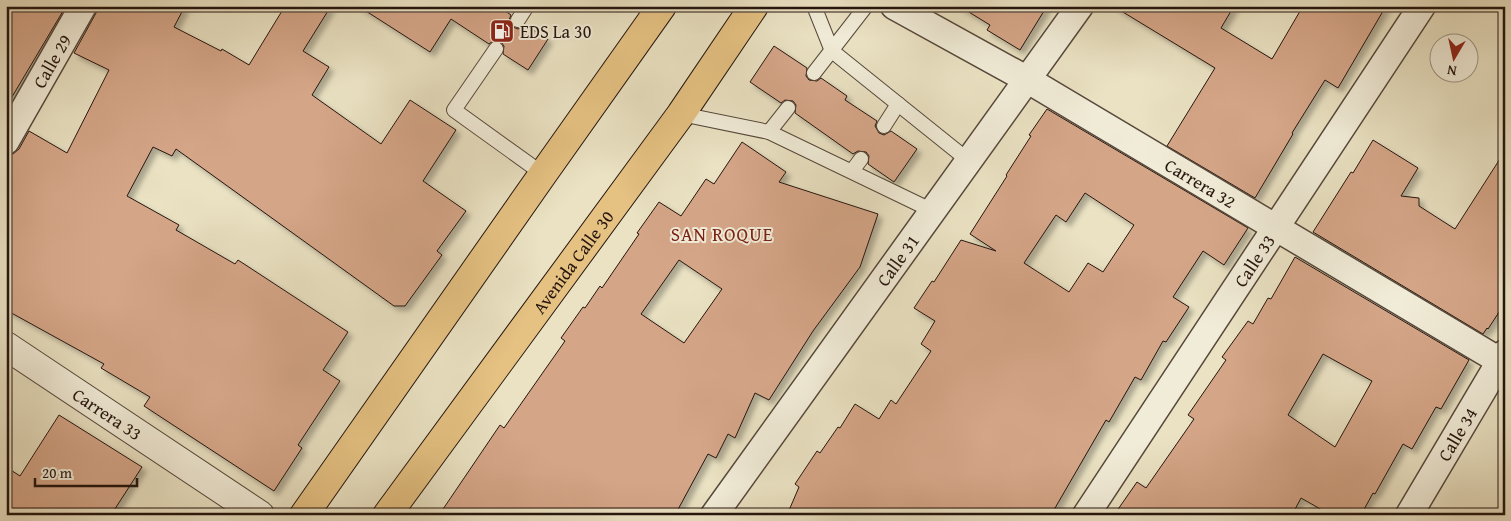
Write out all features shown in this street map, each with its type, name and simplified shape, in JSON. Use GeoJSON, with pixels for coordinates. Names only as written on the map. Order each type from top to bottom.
{"type":"FeatureCollection","features":[{"type":"Feature","properties":{"kind":"highway"},"geometry":{"type":"LineString","coordinates":[[304,515],[662,6]]}},
{"type":"Feature","properties":{"kind":"highway","name":"Avenida Calle 30"},"geometry":{"type":"LineString","coordinates":[[387,515],[681,114],[754,6]]}},
{"type":"Feature","properties":{"kind":"street","name":"Calle 29"},"geometry":{"type":"LineString","coordinates":[[6,141],[82,6]]}},
{"type":"Feature","properties":{"kind":"street","name":"Carrera 32"},"geometry":{"type":"LineString","coordinates":[[894,6],[1028,80],[1503,359]]}},
{"type":"Feature","properties":{"kind":"street","name":"Calle 31"},"geometry":{"type":"LineString","coordinates":[[714,515],[1080,6]]}},
{"type":"Feature","properties":{"kind":"street","name":"Calle 33"},"geometry":{"type":"LineString","coordinates":[[1086,515],[1422,6]]}},
{"type":"Feature","properties":{"kind":"street","name":"Carrera 33"},"geometry":{"type":"LineString","coordinates":[[6,346],[260,515]]}},
{"type":"Feature","properties":{"kind":"street","name":"Calle 34"},"geometry":{"type":"LineString","coordinates":[[1409,515],[1503,359]]}},
{"type":"Feature","properties":{"kind":"lane"},"geometry":{"type":"LineString","coordinates":[[518,20],[527,6]]}},
{"type":"Feature","properties":{"kind":"lane"},"geometry":{"type":"LineString","coordinates":[[814,6],[832,51],[969,161]]}},
{"type":"Feature","properties":{"kind":"lane"},"geometry":{"type":"LineString","coordinates":[[814,74],[866,6]]}},
{"type":"Feature","properties":{"kind":"lane"},"geometry":{"type":"LineString","coordinates":[[496,49],[454,110],[543,174]]}},
{"type":"Feature","properties":{"kind":"lane"},"geometry":{"type":"LineString","coordinates":[[884,126],[898,104]]}},
{"type":"Feature","properties":{"kind":"lane"},"geometry":{"type":"LineString","coordinates":[[769,132],[788,108]]}},
{"type":"Feature","properties":{"kind":"lane"},"geometry":{"type":"LineString","coordinates":[[681,114],[769,132],[934,211]]}},
{"type":"Feature","properties":{"kind":"lane"},"geometry":{"type":"LineString","coordinates":[[852,171],[861,159]]}},
{"type":"Feature","properties":{"kind":"building"},"geometry":{"type":"Polygon","coordinates":[[[6,6],[66,6],[6,107],[6,6]]]}},
{"type":"Feature","properties":{"kind":"building"},"geometry":{"type":"Polygon","coordinates":[[[98,6],[185,6],[174,27],[221,51],[222,49],[249,65],[285,6],[331,6],[303,51],[329,67],[312,95],[381,144],[410,100],[456,130],[423,181],[466,211],[437,251],[442,255],[405,306],[394,306],[176,149],[172,156],[153,147],[127,196],[179,225],[176,230],[235,264],[238,260],[348,332],[323,370],[340,381],[298,445],[302,448],[274,491],[144,406],[150,397],[101,368],[104,364],[6,310],[6,156],[13,154],[19,149],[29,131],[67,153],[109,70],[74,53],[98,6]]]}},
{"type":"Feature","properties":{"kind":"building"},"geometry":{"type":"Polygon","coordinates":[[[358,6],[498,6],[511,15],[509,20],[513,27],[518,29],[525,25],[548,39],[528,70],[503,54],[504,46],[501,42],[493,41],[489,44],[451,19],[430,52],[358,6]]]}},
{"type":"Feature","properties":{"kind":"building"},"geometry":{"type":"Polygon","coordinates":[[[959,6],[1047,6],[1020,50],[987,30],[990,25],[959,6]]]}},
{"type":"Feature","properties":{"kind":"building"},"geometry":{"type":"Polygon","coordinates":[[[1113,6],[1234,6],[1221,28],[1272,59],[1303,6],[1386,6],[1338,88],[1325,80],[1255,198],[1167,146],[1215,68],[1113,6]]]}},
{"type":"Feature","properties":{"kind":"building"},"geometry":{"type":"Polygon","coordinates":[[[774,46],[807,68],[806,76],[809,80],[817,81],[821,78],[847,96],[845,100],[877,121],[875,126],[879,133],[884,135],[891,131],[917,149],[894,182],[868,164],[869,156],[866,152],[858,151],[853,154],[795,113],[796,105],[793,101],[785,100],[781,103],[750,82],[774,46]]]}},
{"type":"Feature","properties":{"kind":"building"},"geometry":{"type":"Polygon","coordinates":[[[1047,109],[1248,228],[1224,265],[1203,251],[1173,297],[1189,307],[1166,342],[1163,341],[1141,380],[1135,377],[1109,422],[1106,420],[1051,515],[787,515],[799,487],[795,484],[817,451],[820,453],[838,427],[840,428],[855,404],[879,419],[891,400],[896,404],[931,351],[921,344],[935,321],[914,308],[932,281],[934,282],[961,240],[996,251],[970,234],[1031,136],[1029,135],[1047,109]],[[1085,193],[1066,222],[1056,215],[1024,263],[1069,292],[1088,263],[1103,272],[1134,225],[1085,193]]]}},
{"type":"Feature","properties":{"kind":"building"},"geometry":{"type":"Polygon","coordinates":[[[1373,140],[1418,168],[1401,196],[1419,198],[1419,206],[1455,229],[1505,151],[1505,303],[1483,334],[1313,232],[1373,140]]]}},
{"type":"Feature","properties":{"kind":"building"},"geometry":{"type":"Polygon","coordinates":[[[742,142],[786,172],[779,182],[878,214],[860,267],[813,331],[769,400],[755,393],[735,438],[728,434],[716,458],[708,454],[675,515],[439,515],[500,425],[504,428],[565,341],[561,338],[600,286],[602,288],[659,202],[681,216],[706,179],[714,184],[742,142]],[[679,260],[641,314],[684,343],[722,289],[679,260]]]}},
{"type":"Feature","properties":{"kind":"building"},"geometry":{"type":"Polygon","coordinates":[[[1295,257],[1469,360],[1441,409],[1436,407],[1412,449],[1403,444],[1361,515],[1331,515],[1301,498],[1292,515],[1114,515],[1137,482],[1146,488],[1194,419],[1188,415],[1226,360],[1222,357],[1248,321],[1253,324],[1268,298],[1271,299],[1295,257]],[[1323,354],[1288,415],[1335,447],[1372,381],[1323,354]]]}},
{"type":"Feature","properties":{"kind":"building"},"geometry":{"type":"Polygon","coordinates":[[[59,415],[142,467],[111,515],[6,515],[6,467],[20,476],[59,415]]]}},
{"type":"Feature","properties":{"kind":"place","name":"EDS La 30"},"geometry":{"type":"Point","coordinates":[502,31]}},
{"type":"Feature","properties":{"kind":"district","name":"SAN ROQUE"},"geometry":{"type":"Point","coordinates":[722,234]}}]}
